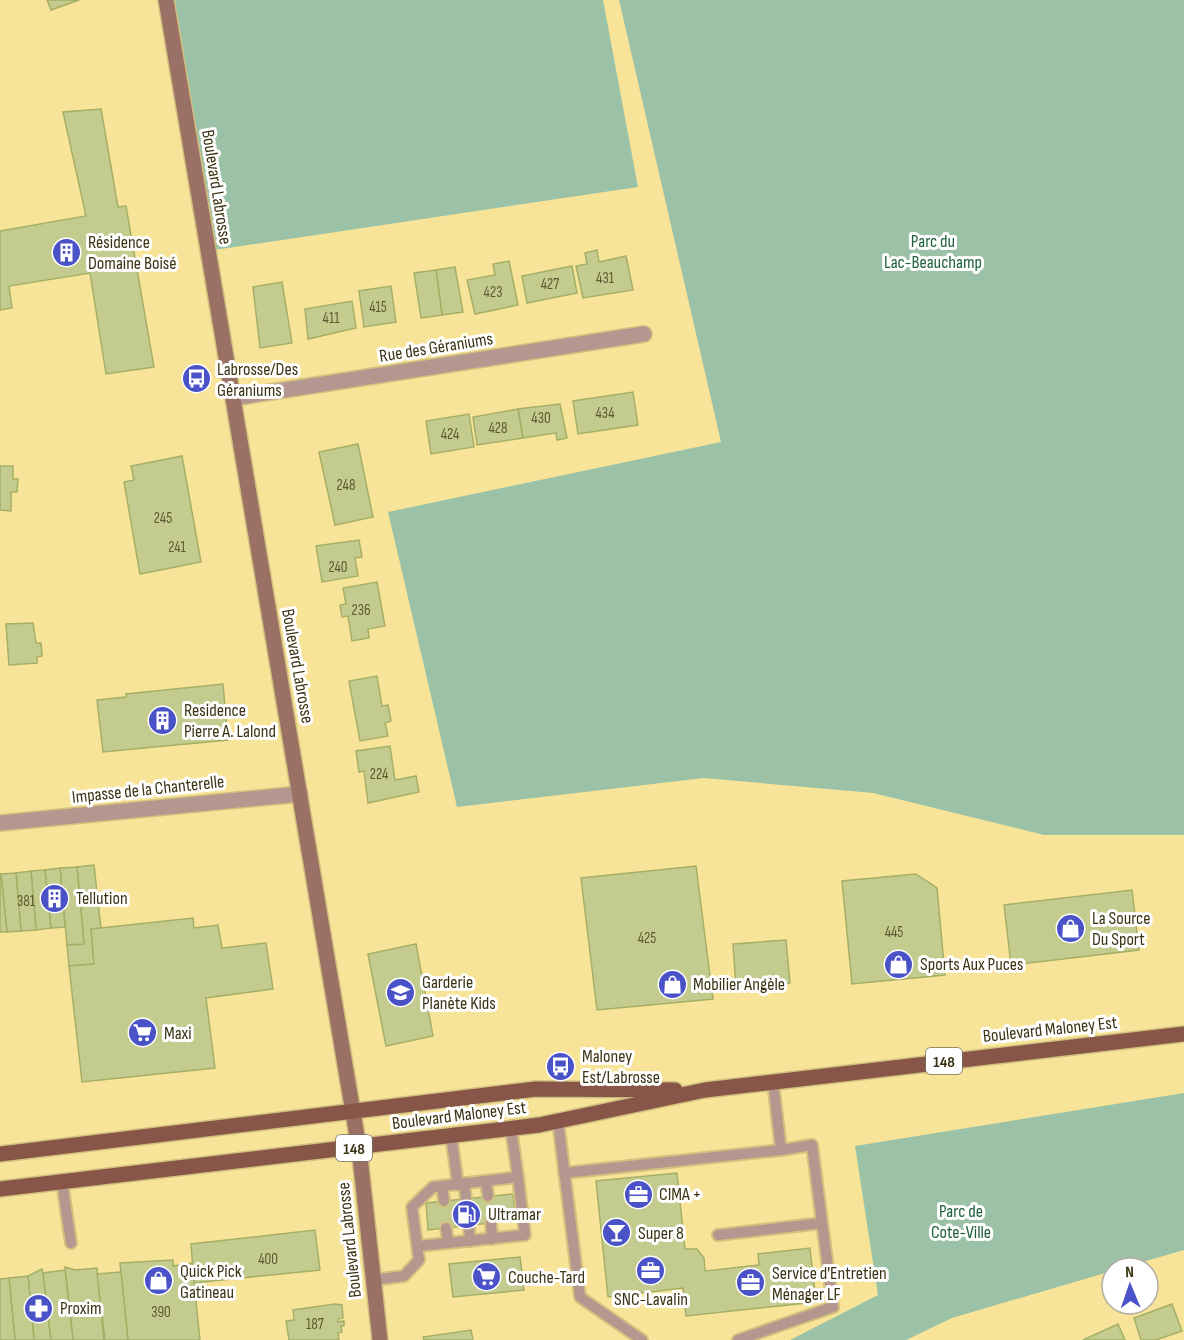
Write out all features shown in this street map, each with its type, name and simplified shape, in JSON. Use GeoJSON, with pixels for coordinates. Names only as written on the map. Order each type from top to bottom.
{"type":"FeatureCollection","features":[{"type":"Feature","properties":{"kind":"main road","name":"Boulevard Labrosse"},"geometry":{"type":"LineString","coordinates":[[166,0],[359,1148],[380,1340]]}},
{"type":"Feature","properties":{"kind":"main road","name":"Boulevard Maloney Est"},"geometry":{"type":"LineString","coordinates":[[0,1189],[511,1129],[705,1090],[1184,1034]]}},
{"type":"Feature","properties":{"kind":"main road","name":"Boulevard Maloney Est"},"geometry":{"type":"LineString","coordinates":[[0,1154],[536,1089],[705,1090]]}},
{"type":"Feature","properties":{"kind":"street","name":"Rue des Géraniums"},"geometry":{"type":"LineString","coordinates":[[233,398],[644,334]]}},
{"type":"Feature","properties":{"kind":"street","name":"Impasse de la Chanterelle"},"geometry":{"type":"LineString","coordinates":[[0,823],[300,794]]}},
{"type":"Feature","properties":{"kind":"lane"},"geometry":{"type":"LineString","coordinates":[[773,1082],[781,1150]]}},
{"type":"Feature","properties":{"kind":"lane"},"geometry":{"type":"LineString","coordinates":[[558,1121],[580,1297],[642,1340]]}},
{"type":"Feature","properties":{"kind":"lane"},"geometry":{"type":"LineString","coordinates":[[418,1246],[525,1235],[511,1129]]}},
{"type":"Feature","properties":{"kind":"lane"},"geometry":{"type":"LineString","coordinates":[[451,1135],[466,1198]]}},
{"type":"Feature","properties":{"kind":"lane"},"geometry":{"type":"LineString","coordinates":[[564,1173],[812,1145],[833,1306],[738,1340]]}},
{"type":"Feature","properties":{"kind":"lane"},"geometry":{"type":"LineString","coordinates":[[373,1280],[404,1276],[420,1260],[412,1207],[433,1187],[518,1177]]}},
{"type":"Feature","properties":{"kind":"lane"},"geometry":{"type":"LineString","coordinates":[[486,1181],[488,1196]]}},
{"type":"Feature","properties":{"kind":"lane"},"geometry":{"type":"LineString","coordinates":[[62,1182],[71,1243]]}},
{"type":"Feature","properties":{"kind":"lane"},"geometry":{"type":"LineString","coordinates":[[442,1186],[444,1201]]}},
{"type":"Feature","properties":{"kind":"lane"},"geometry":{"type":"LineString","coordinates":[[491,1223],[492,1239]]}},
{"type":"Feature","properties":{"kind":"lane"},"geometry":{"type":"LineString","coordinates":[[718,1235],[822,1223]]}},
{"type":"Feature","properties":{"kind":"lane"},"geometry":{"type":"LineString","coordinates":[[469,1225],[470,1241]]}},
{"type":"Feature","properties":{"kind":"lane"},"geometry":{"type":"LineString","coordinates":[[446,1228],[448,1243]]}},
{"type":"Feature","properties":{"kind":"green space"},"geometry":{"type":"Polygon","coordinates":[[[166,0],[603,0],[638,187],[208,251],[166,0]]]}},
{"type":"Feature","properties":{"kind":"green space","name":"Parc du Lac-Beauchamp"},"geometry":{"type":"Polygon","coordinates":[[[619,0],[1184,0],[1184,835],[1044,835],[873,793],[704,778],[457,807],[388,512],[721,442],[619,0]]]}},
{"type":"Feature","properties":{"kind":"green space","name":"Parc de Cote-Ville"},"geometry":{"type":"Polygon","coordinates":[[[1184,1093],[1184,1250],[1160,1257],[1100,1256],[1100,1275],[952,1318],[906,1340],[790,1340],[878,1295],[855,1146],[1184,1093]]]}},
{"type":"Feature","properties":{"kind":"building"},"geometry":{"type":"Polygon","coordinates":[[[47,0],[79,0],[51,10],[47,0]]]}},
{"type":"Feature","properties":{"kind":"building","name":"Résidence Domaine Boisé"},"geometry":{"type":"Polygon","coordinates":[[[101,109],[118,207],[126,206],[154,367],[106,374],[90,273],[9,286],[12,308],[0,310],[0,231],[86,216],[63,112],[101,109]]]}},
{"type":"Feature","properties":{"kind":"building"},"geometry":{"type":"Polygon","coordinates":[[[597,250],[599,262],[626,256],[633,290],[583,298],[576,266],[587,264],[585,253],[597,250]]]}},
{"type":"Feature","properties":{"kind":"building"},"geometry":{"type":"Polygon","coordinates":[[[509,261],[518,305],[475,314],[467,280],[495,275],[493,264],[509,261]]]}},
{"type":"Feature","properties":{"kind":"building"},"geometry":{"type":"Polygon","coordinates":[[[572,266],[577,293],[527,303],[522,276],[572,266]]]}},
{"type":"Feature","properties":{"kind":"building"},"geometry":{"type":"Polygon","coordinates":[[[455,267],[463,312],[442,315],[436,270],[455,267]]]}},
{"type":"Feature","properties":{"kind":"building"},"geometry":{"type":"Polygon","coordinates":[[[436,270],[442,315],[421,318],[414,273],[436,270]]]}},
{"type":"Feature","properties":{"kind":"building"},"geometry":{"type":"Polygon","coordinates":[[[282,282],[292,343],[260,348],[253,287],[282,282]]]}},
{"type":"Feature","properties":{"kind":"building"},"geometry":{"type":"Polygon","coordinates":[[[391,286],[396,322],[364,327],[359,291],[391,286]]]}},
{"type":"Feature","properties":{"kind":"building"},"geometry":{"type":"Polygon","coordinates":[[[352,301],[356,328],[308,339],[305,309],[352,301]]]}},
{"type":"Feature","properties":{"kind":"building"},"geometry":{"type":"Polygon","coordinates":[[[633,392],[638,425],[578,434],[573,401],[633,392]]]}},
{"type":"Feature","properties":{"kind":"building"},"geometry":{"type":"Polygon","coordinates":[[[560,404],[567,438],[557,440],[556,433],[523,438],[518,409],[560,404]]]}},
{"type":"Feature","properties":{"kind":"building"},"geometry":{"type":"Polygon","coordinates":[[[518,409],[523,438],[477,445],[473,417],[518,409]]]}},
{"type":"Feature","properties":{"kind":"building"},"geometry":{"type":"Polygon","coordinates":[[[469,414],[474,447],[431,454],[426,421],[469,414]]]}},
{"type":"Feature","properties":{"kind":"building"},"geometry":{"type":"Polygon","coordinates":[[[358,444],[373,517],[335,525],[319,452],[358,444]]]}},
{"type":"Feature","properties":{"kind":"building"},"geometry":{"type":"Polygon","coordinates":[[[182,456],[201,562],[140,574],[124,482],[134,480],[131,466],[182,456]]]}},
{"type":"Feature","properties":{"kind":"building"},"geometry":{"type":"Polygon","coordinates":[[[0,466],[13,466],[13,479],[18,479],[17,492],[11,492],[11,511],[0,510],[0,466]]]}},
{"type":"Feature","properties":{"kind":"building"},"geometry":{"type":"Polygon","coordinates":[[[359,540],[362,557],[355,558],[358,576],[322,582],[316,546],[359,540]]]}},
{"type":"Feature","properties":{"kind":"building"},"geometry":{"type":"Polygon","coordinates":[[[377,582],[385,626],[368,629],[369,638],[352,641],[348,616],[342,617],[340,605],[346,604],[343,588],[377,582]]]}},
{"type":"Feature","properties":{"kind":"building"},"geometry":{"type":"Polygon","coordinates":[[[33,623],[36,643],[41,643],[42,656],[37,657],[37,663],[9,665],[6,624],[33,623]]]}},
{"type":"Feature","properties":{"kind":"building"},"geometry":{"type":"Polygon","coordinates":[[[377,676],[382,706],[388,705],[391,721],[385,723],[388,736],[360,741],[349,681],[377,676]]]}},
{"type":"Feature","properties":{"kind":"building","name":"Residence Pierre A. Lalond"},"geometry":{"type":"Polygon","coordinates":[[[223,684],[228,740],[103,752],[97,700],[126,697],[126,694],[223,684]]]}},
{"type":"Feature","properties":{"kind":"building"},"geometry":{"type":"Polygon","coordinates":[[[390,746],[395,780],[416,776],[419,792],[368,803],[364,771],[359,772],[356,751],[390,746]]]}},
{"type":"Feature","properties":{"kind":"building"},"geometry":{"type":"Polygon","coordinates":[[[94,865],[101,929],[91,929],[94,964],[69,966],[67,945],[84,944],[77,867],[94,865]]]}},
{"type":"Feature","properties":{"kind":"building"},"geometry":{"type":"Polygon","coordinates":[[[696,866],[713,999],[597,1010],[581,878],[696,866]]]}},
{"type":"Feature","properties":{"kind":"building"},"geometry":{"type":"Polygon","coordinates":[[[77,867],[84,944],[67,945],[60,868],[77,867]]]}},
{"type":"Feature","properties":{"kind":"building","name":"Tellution"},"geometry":{"type":"Polygon","coordinates":[[[60,868],[65,927],[51,928],[45,870],[60,868]]]}},
{"type":"Feature","properties":{"kind":"building"},"geometry":{"type":"Polygon","coordinates":[[[45,870],[51,928],[36,930],[31,871],[45,870]]]}},
{"type":"Feature","properties":{"kind":"building"},"geometry":{"type":"Polygon","coordinates":[[[31,871],[36,930],[21,931],[16,873],[31,871]]]}},
{"type":"Feature","properties":{"kind":"building"},"geometry":{"type":"Polygon","coordinates":[[[16,873],[21,931],[7,932],[1,874],[16,873]]]}},
{"type":"Feature","properties":{"kind":"building"},"geometry":{"type":"Polygon","coordinates":[[[1,874],[7,932],[0,932],[1,874]]]}},
{"type":"Feature","properties":{"kind":"building"},"geometry":{"type":"Polygon","coordinates":[[[916,874],[937,888],[945,975],[852,984],[842,881],[916,874]]]}},
{"type":"Feature","properties":{"kind":"building","name":"La Source Du Sport"},"geometry":{"type":"Polygon","coordinates":[[[1132,890],[1139,950],[1011,965],[1004,905],[1132,890]]]}},
{"type":"Feature","properties":{"kind":"building","name":"Maxi"},"geometry":{"type":"Polygon","coordinates":[[[193,918],[194,928],[218,925],[222,948],[266,943],[273,989],[206,998],[215,1068],[82,1082],[69,966],[94,964],[91,929],[193,918]]]}},
{"type":"Feature","properties":{"kind":"building"},"geometry":{"type":"Polygon","coordinates":[[[786,940],[790,983],[736,987],[733,944],[786,940]]]}},
{"type":"Feature","properties":{"kind":"building"},"geometry":{"type":"Polygon","coordinates":[[[416,944],[433,1036],[386,1046],[368,954],[416,944]]]}},
{"type":"Feature","properties":{"kind":"building"},"geometry":{"type":"Polygon","coordinates":[[[677,1173],[685,1249],[697,1249],[704,1258],[705,1271],[759,1265],[758,1254],[810,1248],[816,1302],[686,1316],[683,1288],[608,1297],[596,1181],[677,1173]]]}},
{"type":"Feature","properties":{"kind":"building"},"geometry":{"type":"Polygon","coordinates":[[[513,1194],[516,1220],[428,1230],[426,1203],[513,1194]]]}},
{"type":"Feature","properties":{"kind":"building"},"geometry":{"type":"Polygon","coordinates":[[[315,1230],[320,1270],[194,1283],[191,1244],[315,1230]]]}},
{"type":"Feature","properties":{"kind":"building","name":"Couche-Tard"},"geometry":{"type":"Polygon","coordinates":[[[520,1257],[524,1290],[453,1297],[449,1264],[520,1257]]]}},
{"type":"Feature","properties":{"kind":"building"},"geometry":{"type":"Polygon","coordinates":[[[173,1260],[173,1266],[192,1263],[200,1340],[128,1340],[120,1263],[173,1260]]]}},
{"type":"Feature","properties":{"kind":"building"},"geometry":{"type":"Polygon","coordinates":[[[65,1267],[75,1270],[97,1268],[104,1340],[73,1340],[65,1267]]]}},
{"type":"Feature","properties":{"kind":"building","name":"Proxim"},"geometry":{"type":"Polygon","coordinates":[[[42,1269],[51,1340],[34,1340],[28,1276],[42,1269]]]}},
{"type":"Feature","properties":{"kind":"building"},"geometry":{"type":"Polygon","coordinates":[[[65,1270],[73,1340],[51,1340],[43,1273],[65,1270]]]}},
{"type":"Feature","properties":{"kind":"building"},"geometry":{"type":"Polygon","coordinates":[[[121,1272],[128,1340],[105,1340],[97,1274],[121,1272]]]}},
{"type":"Feature","properties":{"kind":"building"},"geometry":{"type":"Polygon","coordinates":[[[28,1276],[34,1340],[15,1340],[9,1278],[28,1276]]]}},
{"type":"Feature","properties":{"kind":"building"},"geometry":{"type":"Polygon","coordinates":[[[9,1278],[15,1340],[0,1340],[0,1279],[9,1278]]]}},
{"type":"Feature","properties":{"kind":"building"},"geometry":{"type":"Polygon","coordinates":[[[1172,1304],[1182,1331],[1156,1340],[1141,1340],[1134,1318],[1160,1316],[1160,1308],[1172,1304]]]}},
{"type":"Feature","properties":{"kind":"building"},"geometry":{"type":"Polygon","coordinates":[[[342,1305],[343,1318],[338,1319],[338,1322],[344,1321],[344,1326],[341,1326],[342,1332],[338,1333],[339,1340],[289,1340],[286,1321],[294,1320],[293,1310],[342,1305]]]}},
{"type":"Feature","properties":{"kind":"building"},"geometry":{"type":"Polygon","coordinates":[[[1118,1324],[1125,1340],[1083,1340],[1118,1324]]]}},
{"type":"Feature","properties":{"kind":"building"},"geometry":{"type":"Polygon","coordinates":[[[471,1330],[473,1340],[424,1340],[423,1337],[471,1330]]]}},
{"type":"Feature","properties":{"kind":"place","name":"Résidence Domaine Boisé"},"geometry":{"type":"Point","coordinates":[67,252]}},
{"type":"Feature","properties":{"kind":"place","name":"Labrosse/Des Géraniums"},"geometry":{"type":"Point","coordinates":[196,379]}},
{"type":"Feature","properties":{"kind":"place","name":"Residence Pierre A. Lalond"},"geometry":{"type":"Point","coordinates":[163,720]}},
{"type":"Feature","properties":{"kind":"place","name":"Tellution"},"geometry":{"type":"Point","coordinates":[55,898]}},
{"type":"Feature","properties":{"kind":"place","name":"La Source Du Sport"},"geometry":{"type":"Point","coordinates":[1071,928]}},
{"type":"Feature","properties":{"kind":"place","name":"Sports Aux Puces"},"geometry":{"type":"Point","coordinates":[899,964]}},
{"type":"Feature","properties":{"kind":"place","name":"Mobilier Angèle"},"geometry":{"type":"Point","coordinates":[672,984]}},
{"type":"Feature","properties":{"kind":"place","name":"Garderie Planète Kids"},"geometry":{"type":"Point","coordinates":[401,992]}},
{"type":"Feature","properties":{"kind":"place","name":"Maxi"},"geometry":{"type":"Point","coordinates":[143,1033]}},
{"type":"Feature","properties":{"kind":"place","name":"Maloney Est/Labrosse"},"geometry":{"type":"Point","coordinates":[561,1066]}},
{"type":"Feature","properties":{"kind":"place","name":"CIMA +"},"geometry":{"type":"Point","coordinates":[638,1194]}},
{"type":"Feature","properties":{"kind":"place","name":"Ultramar"},"geometry":{"type":"Point","coordinates":[467,1214]}},
{"type":"Feature","properties":{"kind":"place","name":"Super 8"},"geometry":{"type":"Point","coordinates":[617,1233]}},
{"type":"Feature","properties":{"kind":"place","name":"SNC-Lavalin"},"geometry":{"type":"Point","coordinates":[651,1270]}},
{"type":"Feature","properties":{"kind":"place","name":"Couche-Tard"},"geometry":{"type":"Point","coordinates":[487,1277]}},
{"type":"Feature","properties":{"kind":"place","name":"Quick Pick Gatineau"},"geometry":{"type":"Point","coordinates":[159,1281]}},
{"type":"Feature","properties":{"kind":"place","name":"Service d'Entretien Ménager LF"},"geometry":{"type":"Point","coordinates":[751,1283]}},
{"type":"Feature","properties":{"kind":"place","name":"Proxim"},"geometry":{"type":"Point","coordinates":[39,1308]}}]}
